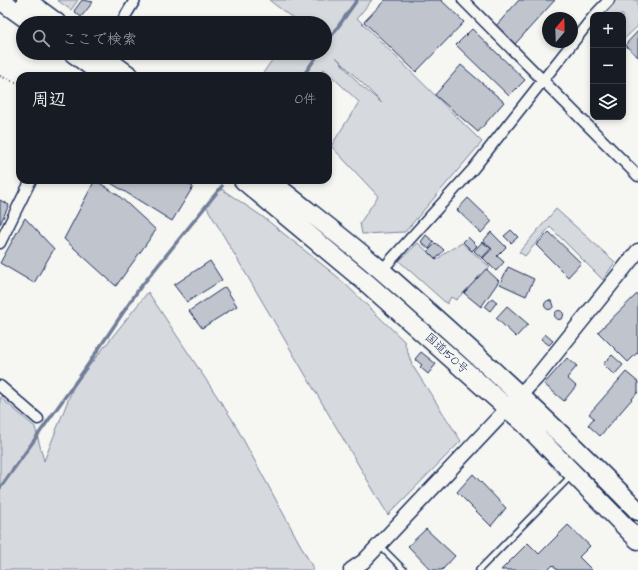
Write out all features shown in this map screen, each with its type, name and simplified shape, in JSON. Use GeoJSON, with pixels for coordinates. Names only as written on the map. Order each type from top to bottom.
{"type":"FeatureCollection","features":[{"type":"Feature","properties":{"kind":"highway"},"geometry":{"type":"LineString","coordinates":[[0,0],[22,16]]}},
{"type":"Feature","properties":{"kind":"highway"},"geometry":{"type":"LineString","coordinates":[[26,0],[48,16]]}},
{"type":"Feature","properties":{"kind":"highway"},"geometry":{"type":"LineString","coordinates":[[98,64],[119,72]]}},
{"type":"Feature","properties":{"kind":"highway","name":"国道150号"},"geometry":{"type":"LineString","coordinates":[[248,184],[370,285],[589,461],[638,511]]}},
{"type":"Feature","properties":{"kind":"highway","name":"国道150号"},"geometry":{"type":"LineString","coordinates":[[274,184],[381,271],[513,401],[574,474],[638,540]]}},
{"type":"Feature","properties":{"kind":"street"},"geometry":{"type":"LineString","coordinates":[[125,16],[135,0]]}},
{"type":"Feature","properties":{"kind":"street"},"geometry":{"type":"LineString","coordinates":[[463,0],[638,176]]}},
{"type":"Feature","properties":{"kind":"street"},"geometry":{"type":"LineString","coordinates":[[598,12],[609,0]]}},
{"type":"Feature","properties":{"kind":"street"},"geometry":{"type":"LineString","coordinates":[[381,271],[473,169],[590,21]]}},
{"type":"Feature","properties":{"kind":"street"},"geometry":{"type":"LineString","coordinates":[[0,243],[29,184]]}},
{"type":"Feature","properties":{"kind":"street"},"geometry":{"type":"LineString","coordinates":[[351,570],[364,561],[536,378],[638,251]]}},
{"type":"Feature","properties":{"kind":"street"},"geometry":{"type":"LineString","coordinates":[[0,386],[38,419]]}},
{"type":"Feature","properties":{"kind":"lane"},"geometry":{"type":"LineString","coordinates":[[479,570],[574,474]]}},
{"type":"Feature","properties":{"kind":"lane"},"geometry":{"type":"LineString","coordinates":[[379,545],[404,570]]}},
{"type":"Feature","properties":{"kind":"path"},"geometry":{"type":"LineString","coordinates":[[0,76],[16,82]]}},
{"type":"Feature","properties":{"kind":"shaded area"},"geometry":{"type":"Polygon","coordinates":[[[57,0],[78,0],[71,10],[57,0]]]}},
{"type":"Feature","properties":{"kind":"shaded area"},"geometry":{"type":"Polygon","coordinates":[[[269,0],[372,0],[357,18],[482,142],[405,232],[362,234],[360,223],[378,196],[332,147],[332,144],[359,102],[332,77],[332,72],[327,72],[324,69],[321,72],[264,72],[272,60],[332,60],[332,16],[290,16],[269,0]],[[336,57],[360,85],[382,103],[336,57]]]}},
{"type":"Feature","properties":{"kind":"shaded area"},"geometry":{"type":"Polygon","coordinates":[[[615,0],[638,0],[638,26],[626,37],[626,12],[603,12],[615,0]]]}},
{"type":"Feature","properties":{"kind":"shaded area"},"geometry":{"type":"Polygon","coordinates":[[[220,188],[263,217],[339,278],[404,341],[412,365],[461,441],[388,515],[206,206],[220,188]]]}},
{"type":"Feature","properties":{"kind":"shaded area"},"geometry":{"type":"Polygon","coordinates":[[[556,209],[615,262],[603,280],[550,227],[525,256],[519,252],[556,209]]]}},
{"type":"Feature","properties":{"kind":"shaded area"},"geometry":{"type":"Polygon","coordinates":[[[418,243],[437,260],[446,252],[462,243],[490,267],[456,300],[451,297],[447,304],[399,261],[418,243]]]}},
{"type":"Feature","properties":{"kind":"shaded area"},"geometry":{"type":"Polygon","coordinates":[[[148,292],[232,419],[314,570],[0,570],[0,397],[35,427],[44,461],[74,385],[148,292]]]}},
{"type":"Feature","properties":{"kind":"building"},"geometry":{"type":"Polygon","coordinates":[[[82,0],[93,2],[82,16],[74,11],[82,0]]]}},
{"type":"Feature","properties":{"kind":"building"},"geometry":{"type":"Polygon","coordinates":[[[385,0],[441,0],[464,22],[416,72],[364,22],[385,0]]]}},
{"type":"Feature","properties":{"kind":"building"},"geometry":{"type":"Polygon","coordinates":[[[519,0],[555,0],[544,12],[542,12],[542,14],[515,44],[495,27],[519,0]]]}},
{"type":"Feature","properties":{"kind":"building"},"geometry":{"type":"Polygon","coordinates":[[[472,29],[525,80],[509,96],[456,45],[472,29]]]}},
{"type":"Feature","properties":{"kind":"building"},"geometry":{"type":"Polygon","coordinates":[[[638,31],[638,57],[626,46],[626,44],[638,31]]]}},
{"type":"Feature","properties":{"kind":"building"},"geometry":{"type":"Polygon","coordinates":[[[461,65],[504,102],[478,132],[435,95],[461,65]]]}},
{"type":"Feature","properties":{"kind":"building"},"geometry":{"type":"Polygon","coordinates":[[[93,184],[101,184],[118,195],[156,230],[116,286],[64,239],[93,184]]]}},
{"type":"Feature","properties":{"kind":"building"},"geometry":{"type":"Polygon","coordinates":[[[112,184],[188,184],[193,187],[172,221],[112,184]]]}},
{"type":"Feature","properties":{"kind":"building"},"geometry":{"type":"Polygon","coordinates":[[[468,198],[492,221],[481,233],[457,210],[468,198]]]}},
{"type":"Feature","properties":{"kind":"building"},"geometry":{"type":"Polygon","coordinates":[[[0,200],[9,205],[0,224],[0,200]]]}},
{"type":"Feature","properties":{"kind":"building"},"geometry":{"type":"Polygon","coordinates":[[[25,218],[54,249],[34,283],[0,263],[25,218]]]}},
{"type":"Feature","properties":{"kind":"building"},"geometry":{"type":"Polygon","coordinates":[[[511,230],[518,237],[511,243],[504,236],[511,230]]]}},
{"type":"Feature","properties":{"kind":"building"},"geometry":{"type":"Polygon","coordinates":[[[491,232],[506,247],[497,256],[504,262],[496,271],[483,258],[492,249],[483,241],[491,232]]]}},
{"type":"Feature","properties":{"kind":"building"},"geometry":{"type":"Polygon","coordinates":[[[549,232],[581,263],[568,277],[536,245],[549,232]]]}},
{"type":"Feature","properties":{"kind":"building"},"geometry":{"type":"Polygon","coordinates":[[[426,235],[434,242],[429,249],[421,242],[426,235]]]}},
{"type":"Feature","properties":{"kind":"building"},"geometry":{"type":"Polygon","coordinates":[[[468,237],[477,246],[472,251],[463,242],[468,237]]]}},
{"type":"Feature","properties":{"kind":"building"},"geometry":{"type":"Polygon","coordinates":[[[482,242],[491,248],[482,258],[474,251],[482,242]]]}},
{"type":"Feature","properties":{"kind":"building"},"geometry":{"type":"Polygon","coordinates":[[[436,243],[444,250],[436,259],[428,251],[436,243]]]}},
{"type":"Feature","properties":{"kind":"building"},"geometry":{"type":"Polygon","coordinates":[[[210,261],[222,280],[187,302],[174,285],[210,261]]]}},
{"type":"Feature","properties":{"kind":"building"},"geometry":{"type":"Polygon","coordinates":[[[508,267],[534,279],[526,296],[500,284],[508,267]]]}},
{"type":"Feature","properties":{"kind":"building"},"geometry":{"type":"Polygon","coordinates":[[[486,269],[499,281],[481,307],[464,293],[486,269]]]}},
{"type":"Feature","properties":{"kind":"building"},"geometry":{"type":"Polygon","coordinates":[[[225,287],[237,306],[202,328],[189,311],[225,287]]]}},
{"type":"Feature","properties":{"kind":"building"},"geometry":{"type":"Polygon","coordinates":[[[638,293],[638,352],[628,362],[598,332],[638,293]]]}},
{"type":"Feature","properties":{"kind":"building"},"geometry":{"type":"Polygon","coordinates":[[[492,298],[497,302],[490,311],[485,307],[492,298]]]}},
{"type":"Feature","properties":{"kind":"building"},"geometry":{"type":"Polygon","coordinates":[[[547,301],[551,301],[553,305],[551,309],[547,309],[545,307],[545,303],[547,301]]]}},
{"type":"Feature","properties":{"kind":"building"},"geometry":{"type":"Polygon","coordinates":[[[507,306],[528,324],[516,337],[496,318],[507,306]]]}},
{"type":"Feature","properties":{"kind":"building"},"geometry":{"type":"Polygon","coordinates":[[[557,311],[561,311],[563,315],[561,319],[557,319],[555,317],[555,313],[557,311]]]}},
{"type":"Feature","properties":{"kind":"building"},"geometry":{"type":"Polygon","coordinates":[[[545,334],[553,341],[549,345],[541,339],[545,334]]]}},
{"type":"Feature","properties":{"kind":"building"},"geometry":{"type":"Polygon","coordinates":[[[421,352],[436,364],[428,374],[420,367],[422,365],[415,359],[421,352]]]}},
{"type":"Feature","properties":{"kind":"building"},"geometry":{"type":"Polygon","coordinates":[[[612,355],[623,365],[614,375],[603,364],[612,355]]]}},
{"type":"Feature","properties":{"kind":"building"},"geometry":{"type":"Polygon","coordinates":[[[567,358],[577,366],[567,378],[576,386],[564,401],[544,384],[567,358]]]}},
{"type":"Feature","properties":{"kind":"building"},"geometry":{"type":"Polygon","coordinates":[[[626,372],[638,382],[638,392],[600,436],[588,425],[594,418],[589,414],[626,372]]]}},
{"type":"Feature","properties":{"kind":"building"},"geometry":{"type":"Polygon","coordinates":[[[473,474],[506,508],[491,526],[457,492],[473,474]]]}},
{"type":"Feature","properties":{"kind":"building"},"geometry":{"type":"Polygon","coordinates":[[[568,525],[590,546],[579,557],[592,570],[557,570],[553,565],[548,570],[501,570],[528,543],[539,554],[568,525]]]}},
{"type":"Feature","properties":{"kind":"building"},"geometry":{"type":"Polygon","coordinates":[[[426,529],[455,556],[442,570],[431,570],[408,546],[426,529]]]}},
{"type":"Feature","properties":{"kind":"waterway"},"geometry":{"type":"LineString","coordinates":[[332,35],[357,0]]}},
{"type":"Feature","properties":{"kind":"waterway"},"geometry":{"type":"LineString","coordinates":[[306,72],[314,60]]}},
{"type":"Feature","properties":{"kind":"waterway"},"geometry":{"type":"LineString","coordinates":[[0,488],[85,369],[139,289],[222,186]]}}]}
